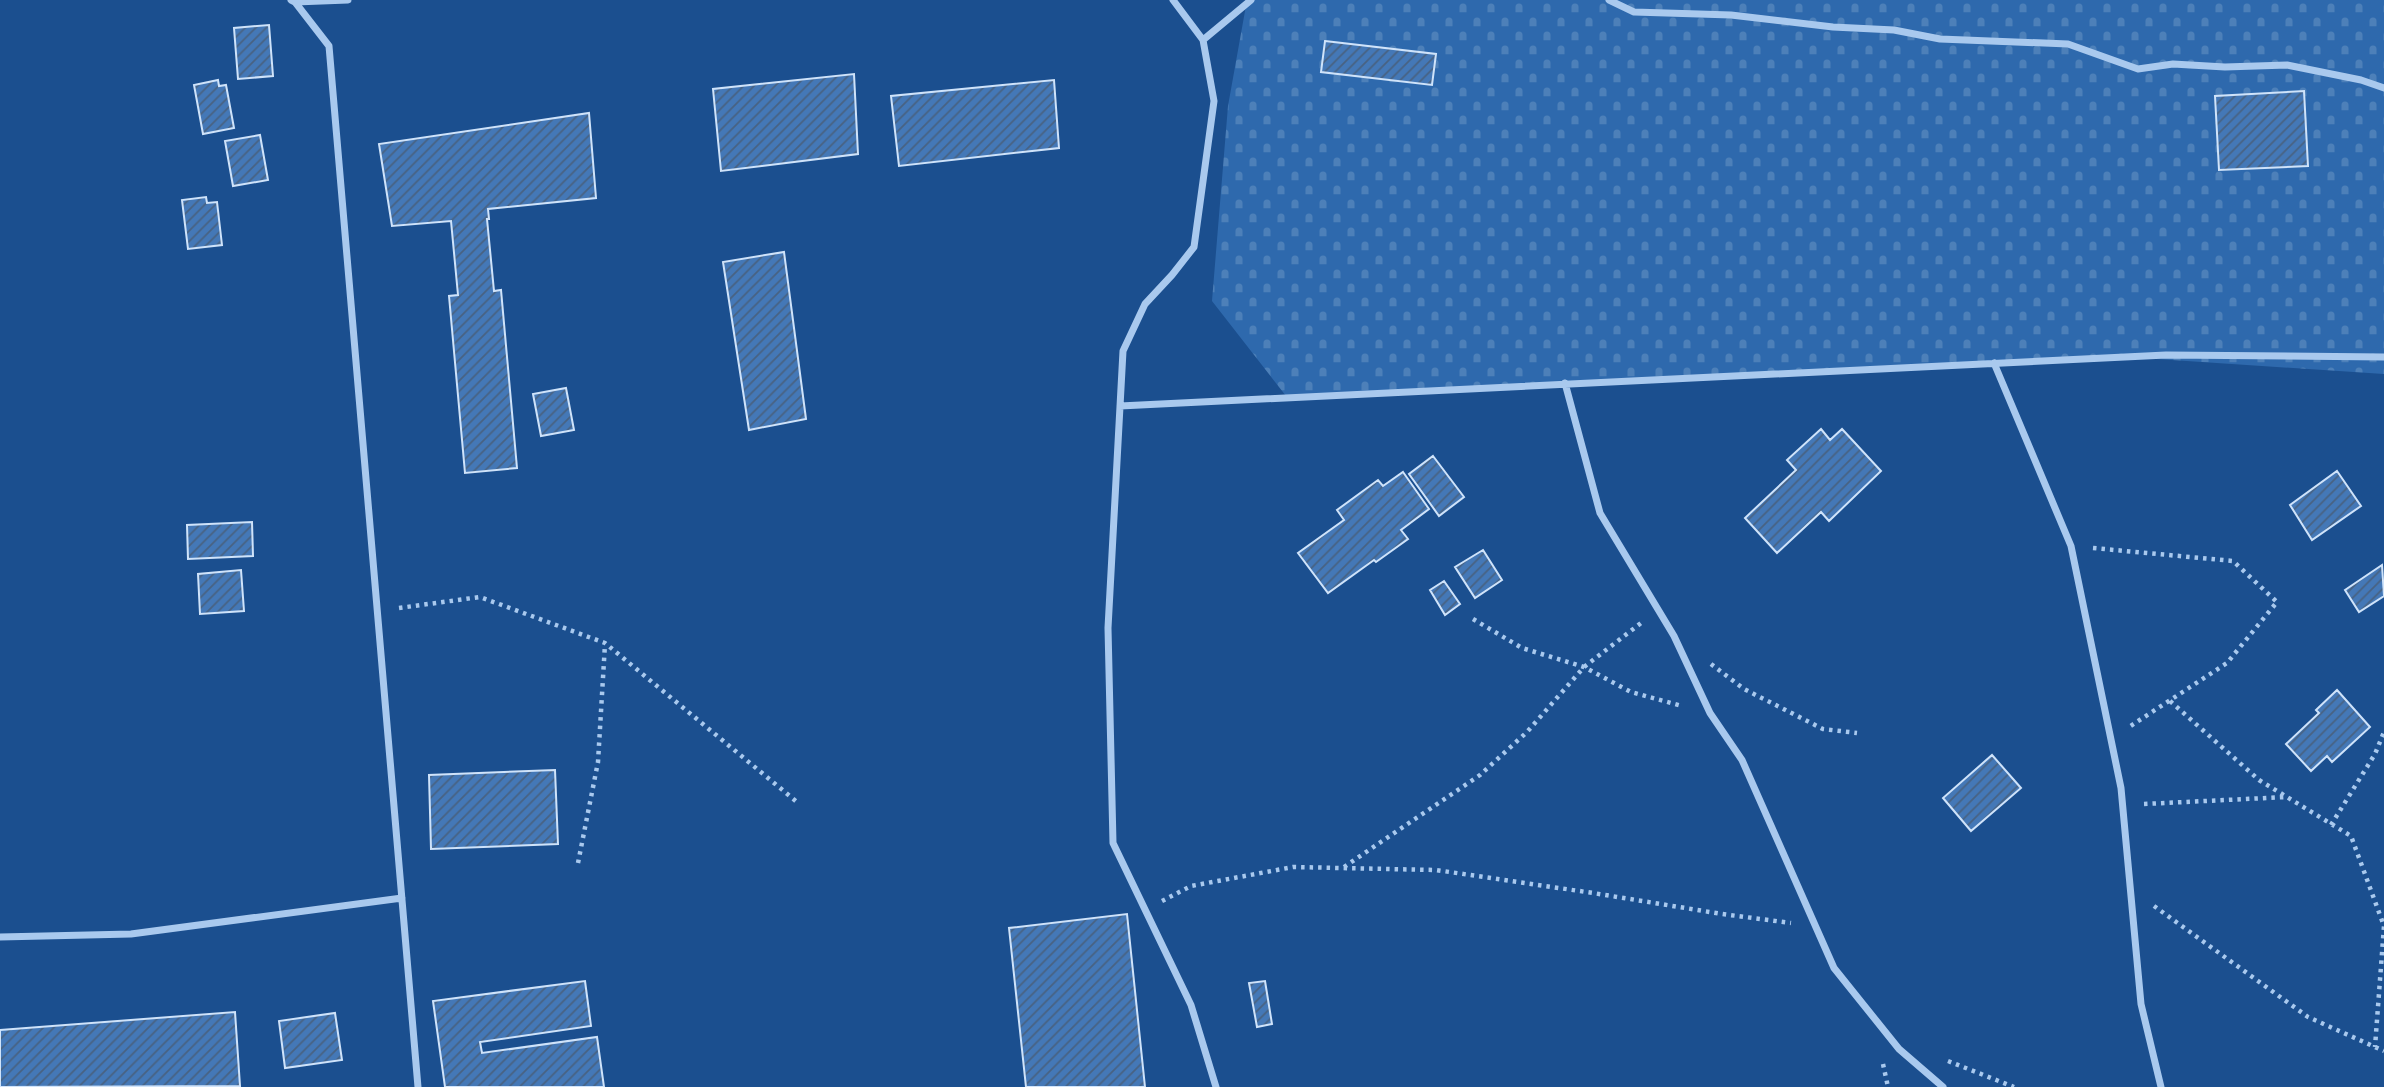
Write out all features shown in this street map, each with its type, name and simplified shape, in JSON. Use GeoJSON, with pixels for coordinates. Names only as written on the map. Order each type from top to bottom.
{"type":"FeatureCollection","features":[{"type":"Feature","properties":{"kind":"street"},"geometry":{"type":"LineString","coordinates":[[293,1],[348,0]]}},
{"type":"Feature","properties":{"kind":"street"},"geometry":{"type":"LineString","coordinates":[[1172,0],[1203,40],[1214,101],[1194,247],[1145,304],[1123,351],[1108,628],[1113,843],[1191,1005],[1216,1087]]}},
{"type":"Feature","properties":{"kind":"street"},"geometry":{"type":"LineString","coordinates":[[1203,40],[1251,0]]}},
{"type":"Feature","properties":{"kind":"street"},"geometry":{"type":"LineString","coordinates":[[1608,0],[1634,12],[1731,15],[1833,27],[1894,30],[1940,39],[2068,44],[2138,69],[2173,64],[2225,67],[2287,65],[2361,80],[2384,88]]}},
{"type":"Feature","properties":{"kind":"street"},"geometry":{"type":"LineString","coordinates":[[293,1],[329,46],[418,1087]]}},
{"type":"Feature","properties":{"kind":"street"},"geometry":{"type":"LineString","coordinates":[[1120,406],[2166,355],[2384,356]]}},
{"type":"Feature","properties":{"kind":"street"},"geometry":{"type":"LineString","coordinates":[[1994,363],[2071,546],[2122,805],[2141,1004],[2161,1087]]}},
{"type":"Feature","properties":{"kind":"street"},"geometry":{"type":"LineString","coordinates":[[1565,383],[1600,513],[1674,636],[1710,713],[1742,760],[1834,968],[1899,1049],[1942,1087]]}},
{"type":"Feature","properties":{"kind":"street"},"geometry":{"type":"LineString","coordinates":[[0,937],[131,934],[402,898]]}},
{"type":"Feature","properties":{"kind":"path"},"geometry":{"type":"LineString","coordinates":[[2071,546],[2233,561],[2277,602],[2227,663],[2110,739]]}},
{"type":"Feature","properties":{"kind":"path"},"geometry":{"type":"LineString","coordinates":[[377,610],[480,597],[606,643],[797,802]]}},
{"type":"Feature","properties":{"kind":"path"},"geometry":{"type":"LineString","coordinates":[[1343,868],[1480,775],[1527,732],[1584,667],[1658,609]]}},
{"type":"Feature","properties":{"kind":"path"},"geometry":{"type":"LineString","coordinates":[[1473,619],[1522,648],[1584,667],[1631,692],[1710,713]]}},
{"type":"Feature","properties":{"kind":"path"},"geometry":{"type":"LineString","coordinates":[[1674,636],[1744,689],[1823,729],[1857,733]]}},
{"type":"Feature","properties":{"kind":"path"},"geometry":{"type":"LineString","coordinates":[[578,863],[598,762],[606,643]]}},
{"type":"Feature","properties":{"kind":"path"},"geometry":{"type":"LineString","coordinates":[[2170,701],[2259,780],[2351,836],[2384,926],[2375,1047]]}},
{"type":"Feature","properties":{"kind":"path"},"geometry":{"type":"LineString","coordinates":[[2331,825],[2375,754],[2384,732]]}},
{"type":"Feature","properties":{"kind":"path"},"geometry":{"type":"LineString","coordinates":[[2122,805],[2286,797]]}},
{"type":"Feature","properties":{"kind":"path"},"geometry":{"type":"LineString","coordinates":[[1145,909],[1191,886],[1293,867],[1436,870],[1816,926]]}},
{"type":"Feature","properties":{"kind":"path"},"geometry":{"type":"LineString","coordinates":[[2130,889],[2308,1017],[2384,1051]]}},
{"type":"Feature","properties":{"kind":"green space"},"geometry":{"type":"Polygon","coordinates":[[[1247,0],[2384,0],[2384,374],[2127,357],[1286,396],[1212,301],[1228,106],[1247,0]]]}},
{"type":"Feature","properties":{"kind":"building"},"geometry":{"type":"Polygon","coordinates":[[[269,25],[273,76],[238,79],[234,28],[269,25]]]}},
{"type":"Feature","properties":{"kind":"building"},"geometry":{"type":"Polygon","coordinates":[[[1325,41],[1436,54],[1432,85],[1321,72],[1325,41]]]}},
{"type":"Feature","properties":{"kind":"building"},"geometry":{"type":"Polygon","coordinates":[[[854,74],[858,154],[721,171],[713,89],[854,74]]]}},
{"type":"Feature","properties":{"kind":"building"},"geometry":{"type":"Polygon","coordinates":[[[218,80],[219,86],[226,85],[234,128],[203,134],[194,85],[218,80]]]}},
{"type":"Feature","properties":{"kind":"building"},"geometry":{"type":"Polygon","coordinates":[[[1054,80],[1059,148],[899,166],[891,96],[1054,80]]]}},
{"type":"Feature","properties":{"kind":"building"},"geometry":{"type":"Polygon","coordinates":[[[2304,91],[2308,166],[2219,170],[2215,96],[2304,91]]]}},
{"type":"Feature","properties":{"kind":"building"},"geometry":{"type":"Polygon","coordinates":[[[589,113],[596,198],[488,209],[494,291],[501,290],[517,468],[465,473],[449,296],[458,295],[451,221],[392,226],[379,144],[589,113]]]}},
{"type":"Feature","properties":{"kind":"building"},"geometry":{"type":"Polygon","coordinates":[[[260,135],[268,180],[233,186],[225,141],[260,135]]]}},
{"type":"Feature","properties":{"kind":"building"},"geometry":{"type":"Polygon","coordinates":[[[206,197],[207,203],[217,202],[222,245],[188,249],[182,200],[206,197]]]}},
{"type":"Feature","properties":{"kind":"building"},"geometry":{"type":"Polygon","coordinates":[[[784,252],[806,419],[749,430],[723,262],[784,252]]]}},
{"type":"Feature","properties":{"kind":"building"},"geometry":{"type":"Polygon","coordinates":[[[566,388],[574,430],[541,436],[533,394],[566,388]]]}},
{"type":"Feature","properties":{"kind":"building"},"geometry":{"type":"Polygon","coordinates":[[[1821,429],[1830,440],[1842,429],[1881,471],[1829,521],[1821,512],[1777,553],[1745,518],[1796,470],[1787,460],[1821,429]]]}},
{"type":"Feature","properties":{"kind":"building"},"geometry":{"type":"Polygon","coordinates":[[[1433,456],[1464,497],[1439,516],[1409,474],[1433,456]]]}},
{"type":"Feature","properties":{"kind":"building"},"geometry":{"type":"Polygon","coordinates":[[[2337,471],[2361,506],[2312,540],[2290,505],[2337,471]]]}},
{"type":"Feature","properties":{"kind":"building"},"geometry":{"type":"Polygon","coordinates":[[[1403,472],[1429,509],[1401,530],[1408,539],[1328,593],[1298,553],[1344,520],[1337,510],[1378,480],[1383,486],[1403,472]]]}},
{"type":"Feature","properties":{"kind":"building"},"geometry":{"type":"Polygon","coordinates":[[[252,522],[253,556],[188,559],[187,525],[252,522]]]}},
{"type":"Feature","properties":{"kind":"building"},"geometry":{"type":"Polygon","coordinates":[[[1483,550],[1502,580],[1475,598],[1455,567],[1483,550]]]}},
{"type":"Feature","properties":{"kind":"building"},"geometry":{"type":"Polygon","coordinates":[[[2382,565],[2384,596],[2359,612],[2345,590],[2382,565]]]}},
{"type":"Feature","properties":{"kind":"building"},"geometry":{"type":"Polygon","coordinates":[[[241,570],[244,611],[200,614],[198,574],[241,570]]]}},
{"type":"Feature","properties":{"kind":"building"},"geometry":{"type":"Polygon","coordinates":[[[1444,581],[1460,604],[1445,615],[1430,590],[1444,581]]]}},
{"type":"Feature","properties":{"kind":"building"},"geometry":{"type":"Polygon","coordinates":[[[2337,690],[2370,727],[2332,762],[2327,756],[2311,771],[2286,744],[2319,713],[2316,710],[2337,690]]]}},
{"type":"Feature","properties":{"kind":"building"},"geometry":{"type":"Polygon","coordinates":[[[1992,755],[2021,788],[1971,831],[1943,798],[1992,755]]]}},
{"type":"Feature","properties":{"kind":"building"},"geometry":{"type":"Polygon","coordinates":[[[555,770],[558,844],[431,849],[429,775],[555,770]]]}},
{"type":"Feature","properties":{"kind":"building"},"geometry":{"type":"Polygon","coordinates":[[[1127,914],[1145,1087],[1026,1087],[1009,928],[1127,914]]]}},
{"type":"Feature","properties":{"kind":"building"},"geometry":{"type":"Polygon","coordinates":[[[585,981],[591,1026],[480,1042],[482,1053],[597,1037],[604,1087],[445,1087],[433,1001],[585,981]]]}},
{"type":"Feature","properties":{"kind":"building"},"geometry":{"type":"Polygon","coordinates":[[[1265,981],[1272,1024],[1257,1027],[1249,983],[1265,981]]]}},
{"type":"Feature","properties":{"kind":"building"},"geometry":{"type":"Polygon","coordinates":[[[235,1012],[240,1086],[0,1087],[0,1030],[235,1012]]]}},
{"type":"Feature","properties":{"kind":"building"},"geometry":{"type":"Polygon","coordinates":[[[335,1013],[342,1060],[285,1068],[279,1021],[335,1013]]]}}]}
